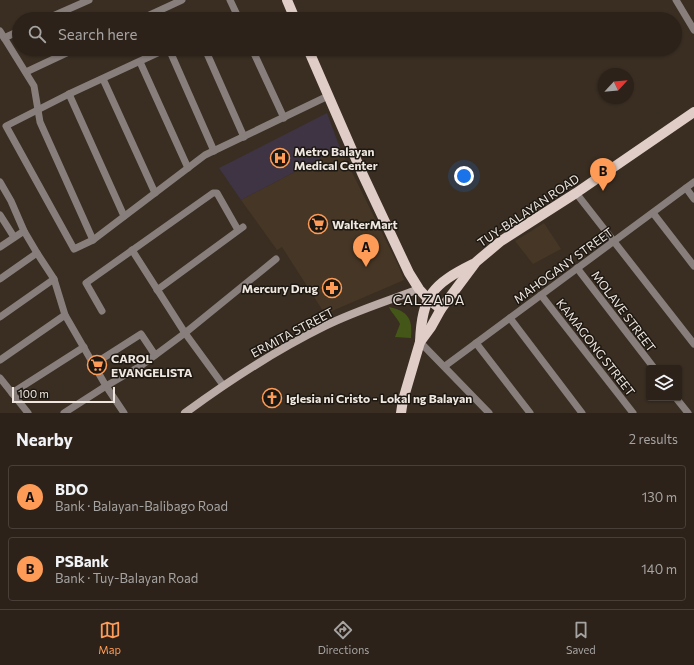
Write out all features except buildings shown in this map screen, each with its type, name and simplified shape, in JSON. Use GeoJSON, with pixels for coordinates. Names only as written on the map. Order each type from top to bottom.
{"type":"FeatureCollection","features":[{"type":"Feature","properties":{"kind":"main road"},"geometry":{"type":"LineString","coordinates":[[287,0],[292,12]]}},
{"type":"Feature","properties":{"kind":"main road"},"geometry":{"type":"LineString","coordinates":[[311,56],[406,268],[419,289],[428,299],[441,308]]}},
{"type":"Feature","properties":{"kind":"main road","name":"TUY-BALAYAN ROAD"},"geometry":{"type":"LineString","coordinates":[[428,299],[441,283],[450,276],[476,262],[502,241],[576,193],[694,112]]}},
{"type":"Feature","properties":{"kind":"main road","name":"TUY-BALAYAN ROAD"},"geometry":{"type":"LineString","coordinates":[[420,342],[431,328],[441,308],[476,262]]}},
{"type":"Feature","properties":{"kind":"main road","name":"ERMITA STREET"},"geometry":{"type":"LineString","coordinates":[[185,413],[223,385],[266,358],[326,326],[419,289]]}},
{"type":"Feature","properties":{"kind":"main road"},"geometry":{"type":"LineString","coordinates":[[402,413],[407,387],[420,342],[422,319],[428,299]]}},
{"type":"Feature","properties":{"kind":"street"},"geometry":{"type":"LineString","coordinates":[[62,12],[89,0]]}},
{"type":"Feature","properties":{"kind":"street"},"geometry":{"type":"LineString","coordinates":[[156,12],[182,0]]}},
{"type":"Feature","properties":{"kind":"street"},"geometry":{"type":"LineString","coordinates":[[230,0],[234,12]]}},
{"type":"Feature","properties":{"kind":"street"},"geometry":{"type":"LineString","coordinates":[[676,0],[694,30]]}},
{"type":"Feature","properties":{"kind":"street"},"geometry":{"type":"LineString","coordinates":[[12,32],[2,34],[12,50]]}},
{"type":"Feature","properties":{"kind":"street"},"geometry":{"type":"LineString","coordinates":[[16,56],[34,86],[40,122],[93,240]]}},
{"type":"Feature","properties":{"kind":"street"},"geometry":{"type":"LineString","coordinates":[[26,72],[60,56]]}},
{"type":"Feature","properties":{"kind":"street"},"geometry":{"type":"LineString","coordinates":[[153,56],[69,94],[6,126],[74,249],[93,240],[205,155],[328,96]]}},
{"type":"Feature","properties":{"kind":"street"},"geometry":{"type":"LineString","coordinates":[[171,56],[214,151]]}},
{"type":"Feature","properties":{"kind":"street"},"geometry":{"type":"LineString","coordinates":[[208,56],[244,137]]}},
{"type":"Feature","properties":{"kind":"street"},"geometry":{"type":"LineString","coordinates":[[255,56],[284,118]]}},
{"type":"Feature","properties":{"kind":"street"},"geometry":{"type":"LineString","coordinates":[[140,62],[188,168]]}},
{"type":"Feature","properties":{"kind":"street"},"geometry":{"type":"LineString","coordinates":[[103,79],[155,193]]}},
{"type":"Feature","properties":{"kind":"street"},"geometry":{"type":"LineString","coordinates":[[69,94],[124,216]]}},
{"type":"Feature","properties":{"kind":"street"},"geometry":{"type":"LineString","coordinates":[[0,182],[11,201],[36,253],[54,278],[65,316],[106,386],[124,413]]}},
{"type":"Feature","properties":{"kind":"street","name":"MAHOGANY STREET"},"geometry":{"type":"LineString","coordinates":[[445,366],[694,182]]}},
{"type":"Feature","properties":{"kind":"street"},"geometry":{"type":"LineString","coordinates":[[686,188],[694,199]]}},
{"type":"Feature","properties":{"kind":"street"},"geometry":{"type":"LineString","coordinates":[[102,311],[86,283],[212,193],[217,193],[240,228],[157,290]]}},
{"type":"Feature","properties":{"kind":"street"},"geometry":{"type":"LineString","coordinates":[[576,193],[694,344]]}},
{"type":"Feature","properties":{"kind":"street"},"geometry":{"type":"LineString","coordinates":[[653,213],[694,266]]}},
{"type":"Feature","properties":{"kind":"street"},"geometry":{"type":"LineString","coordinates":[[0,215],[14,237]]}},
{"type":"Feature","properties":{"kind":"street"},"geometry":{"type":"LineString","coordinates":[[0,247],[24,230]]}},
{"type":"Feature","properties":{"kind":"street"},"geometry":{"type":"LineString","coordinates":[[132,250],[185,333],[223,385]]}},
{"type":"Feature","properties":{"kind":"street"},"geometry":{"type":"LineString","coordinates":[[0,279],[36,253]]}},
{"type":"Feature","properties":{"kind":"street"},"geometry":{"type":"LineString","coordinates":[[64,413],[142,365],[185,333],[276,259]]}},
{"type":"Feature","properties":{"kind":"street","name":"MOLAVE STREET"},"geometry":{"type":"LineString","coordinates":[[578,268],[652,365]]}},
{"type":"Feature","properties":{"kind":"street"},"geometry":{"type":"LineString","coordinates":[[0,318],[54,278]]}},
{"type":"Feature","properties":{"kind":"street","name":"KAMAGONG STREET"},"geometry":{"type":"LineString","coordinates":[[541,295],[633,413]]}},
{"type":"Feature","properties":{"kind":"street"},"geometry":{"type":"LineString","coordinates":[[0,360],[65,316]]}},
{"type":"Feature","properties":{"kind":"street"},"geometry":{"type":"LineString","coordinates":[[510,318],[582,413]]}},
{"type":"Feature","properties":{"kind":"street"},"geometry":{"type":"LineString","coordinates":[[94,364],[142,334],[155,355]]}},
{"type":"Feature","properties":{"kind":"street"},"geometry":{"type":"LineString","coordinates":[[420,342],[445,366],[489,413]]}},
{"type":"Feature","properties":{"kind":"street"},"geometry":{"type":"LineString","coordinates":[[476,343],[530,413]]}},
{"type":"Feature","properties":{"kind":"street"},"geometry":{"type":"LineString","coordinates":[[12,393],[84,347]]}},
{"type":"Feature","properties":{"kind":"street"},"geometry":{"type":"LineString","coordinates":[[0,378],[28,413]]}},
{"type":"Feature","properties":{"kind":"street"},"geometry":{"type":"LineString","coordinates":[[678,401],[688,413]]}},
{"type":"Feature","properties":{"kind":"shaded area","name":"Metro Balayan Medical Center"},"geometry":{"type":"Polygon","coordinates":[[[327,113],[340,148],[241,200],[219,168],[327,113]]]}},
{"type":"Feature","properties":{"kind":"shaded area","name":"WalterMart"},"geometry":{"type":"Polygon","coordinates":[[[340,148],[404,280],[325,314],[282,247],[277,250],[241,200],[340,148]]]}},
{"type":"Feature","properties":{"kind":"shaded area"},"geometry":{"type":"Polygon","coordinates":[[[544,223],[561,249],[533,264],[515,241],[544,223]]]}},
{"type":"Feature","properties":{"kind":"green space"},"geometry":{"type":"Polygon","coordinates":[[[389,307],[401,311],[408,317],[411,326],[411,338],[395,337],[400,324],[389,307]]]}},
{"type":"Feature","properties":{"kind":"place","name":"Metro Balayan Medical Center"},"geometry":{"type":"Point","coordinates":[280,158]}},
{"type":"Feature","properties":{"kind":"place","name":"PSBank"},"geometry":{"type":"Point","coordinates":[603,191]}},
{"type":"Feature","properties":{"kind":"place","name":"WalterMart"},"geometry":{"type":"Point","coordinates":[318,224]}},
{"type":"Feature","properties":{"kind":"place","name":"BDO"},"geometry":{"type":"Point","coordinates":[366,267]}},
{"type":"Feature","properties":{"kind":"place","name":"Mercury Drug"},"geometry":{"type":"Point","coordinates":[332,288]}},
{"type":"Feature","properties":{"kind":"place","name":"CAROL EVANGELISTA"},"geometry":{"type":"Point","coordinates":[97,365]}},
{"type":"Feature","properties":{"kind":"place","name":"Iglesia ni Cristo - Lokal ng Balayan"},"geometry":{"type":"Point","coordinates":[272,398]}},
{"type":"Feature","properties":{"kind":"district","name":"CALZADA"},"geometry":{"type":"Point","coordinates":[429,299]}}]}
